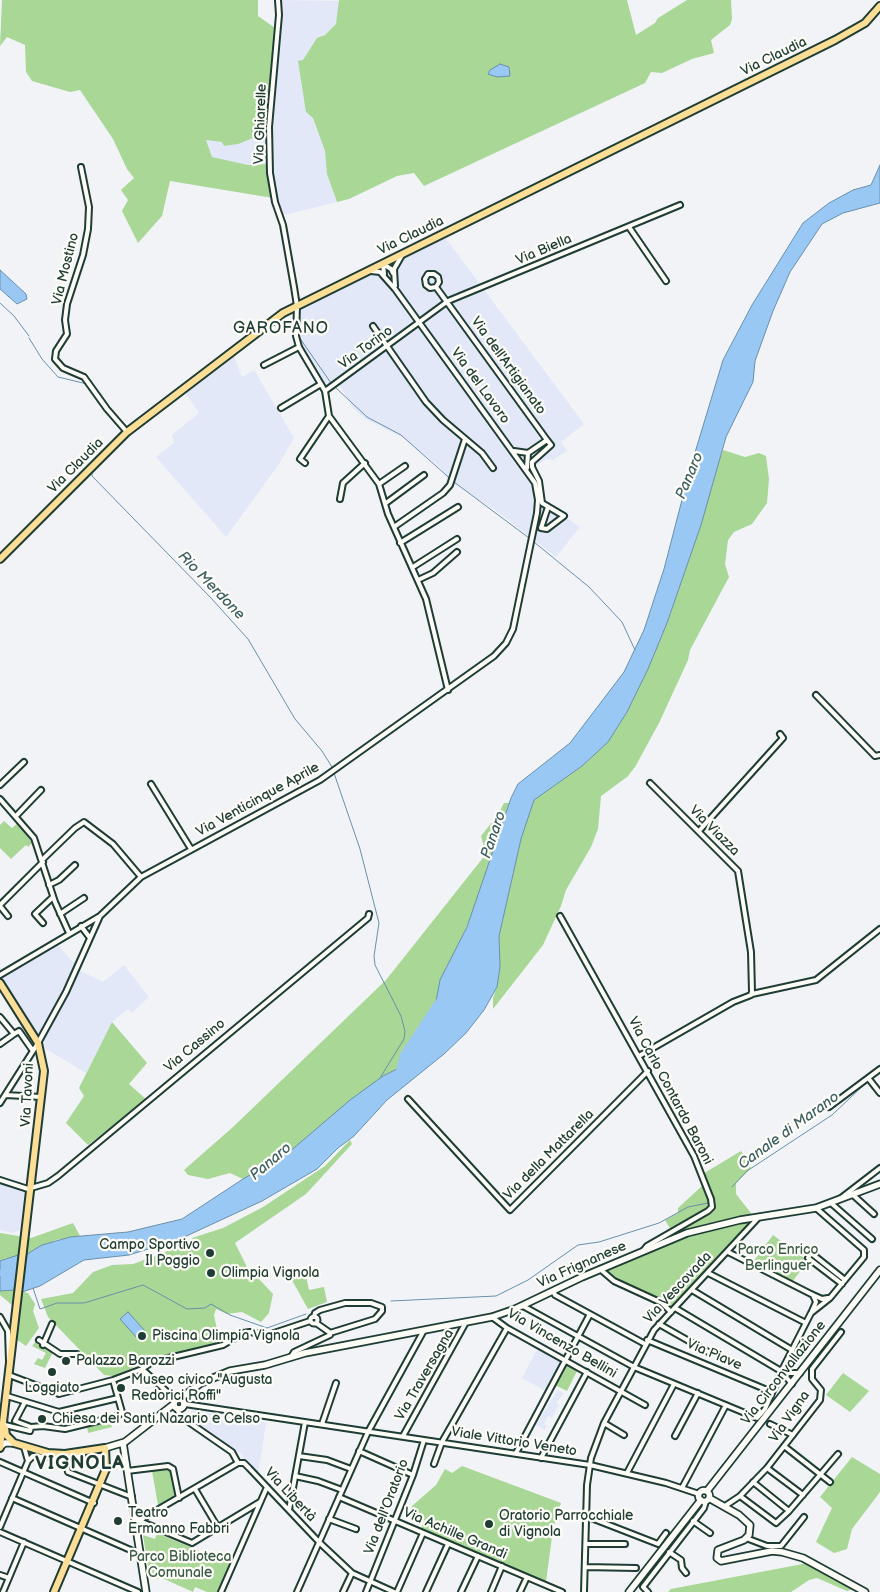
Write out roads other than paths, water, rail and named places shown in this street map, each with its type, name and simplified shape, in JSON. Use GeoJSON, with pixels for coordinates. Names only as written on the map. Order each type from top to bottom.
{"type":"FeatureCollection","features":[{"type":"Feature","properties":{"kind":"main road","name":"Via Claudia"},"geometry":{"type":"LineString","coordinates":[[0,559],[128,432],[270,322],[296,306],[835,40],[865,23],[880,6]]}},
{"type":"Feature","properties":{"kind":"main road","name":"Via Tavoni"},"geometry":{"type":"LineString","coordinates":[[0,983],[38,1043],[44,1071],[0,1447]]}},
{"type":"Feature","properties":{"kind":"main road","name":"Via Frignanese"},"geometry":{"type":"LineString","coordinates":[[123,1443],[178,1403],[196,1386],[216,1376],[291,1357],[465,1324],[492,1317],[523,1306],[600,1269],[698,1230],[759,1217],[816,1208],[880,1184]]}},
{"type":"Feature","properties":{"kind":"main road","name":"Via Circonvallazione"},"geometry":{"type":"LineString","coordinates":[[629,1592],[880,1270]]}},
{"type":"Feature","properties":{"kind":"main road"},"geometry":{"type":"LineString","coordinates":[[4,1423],[6,1436],[14,1443],[59,1455],[105,1448],[123,1443],[138,1520],[146,1592]]}},
{"type":"Feature","properties":{"kind":"main road"},"geometry":{"type":"LineString","coordinates":[[0,1447],[4,1443],[14,1443]]}},
{"type":"Feature","properties":{"kind":"main road"},"geometry":{"type":"LineString","coordinates":[[54,1592],[94,1503],[106,1469],[105,1448]]}},
{"type":"Feature","properties":{"kind":"main road"},"geometry":{"type":"LineString","coordinates":[[704,1497],[725,1506],[748,1522],[750,1531],[746,1538],[720,1548],[717,1551],[717,1558],[723,1562],[763,1552],[782,1552],[803,1558],[859,1591]]}},
{"type":"Feature","properties":{"kind":"street","name":"Via Ghiarelle"},"geometry":{"type":"LineString","coordinates":[[278,0],[280,15],[269,126],[270,173],[275,202],[283,225],[296,306]]}},
{"type":"Feature","properties":{"kind":"street","name":"Via Mostino"},"geometry":{"type":"LineString","coordinates":[[81,167],[89,207],[88,230],[83,254],[67,304],[65,320],[67,334],[56,351],[55,360],[63,368],[84,377],[107,409],[128,432]]}},
{"type":"Feature","properties":{"kind":"street","name":"Via Biella"},"geometry":{"type":"LineString","coordinates":[[420,323],[448,302],[680,205]]}},
{"type":"Feature","properties":{"kind":"street"},"geometry":{"type":"LineString","coordinates":[[629,227],[666,281]]}},
{"type":"Feature","properties":{"kind":"street"},"geometry":{"type":"LineString","coordinates":[[395,288],[396,264],[403,254]]}},
{"type":"Feature","properties":{"kind":"street"},"geometry":{"type":"LineString","coordinates":[[383,264],[391,269],[394,276]]}},
{"type":"Feature","properties":{"kind":"street"},"geometry":{"type":"LineString","coordinates":[[383,264],[383,272],[386,277]]}},
{"type":"Feature","properties":{"kind":"street"},"geometry":{"type":"LineString","coordinates":[[369,270],[380,272],[386,277]]}},
{"type":"Feature","properties":{"kind":"street","name":"Via del Lavoro"},"geometry":{"type":"LineString","coordinates":[[386,277],[528,470],[535,483],[538,500]]}},
{"type":"Feature","properties":{"kind":"street","name":"Via dell'Artigianato"},"geometry":{"type":"LineString","coordinates":[[436,287],[547,440]]}},
{"type":"Feature","properties":{"kind":"street"},"geometry":{"type":"LineString","coordinates":[[296,306],[296,336],[299,347],[325,391],[330,416],[379,484],[388,514],[400,543],[413,567],[433,624],[448,690]]}},
{"type":"Feature","properties":{"kind":"street","name":"Via Torino"},"geometry":{"type":"LineString","coordinates":[[325,391],[420,323]]}},
{"type":"Feature","properties":{"kind":"street"},"geometry":{"type":"LineString","coordinates":[[373,326],[426,402],[482,453],[493,468]]}},
{"type":"Feature","properties":{"kind":"street"},"geometry":{"type":"LineString","coordinates":[[264,366],[299,347]]}},
{"type":"Feature","properties":{"kind":"street"},"geometry":{"type":"LineString","coordinates":[[281,408],[321,384]]}},
{"type":"Feature","properties":{"kind":"street"},"geometry":{"type":"LineString","coordinates":[[305,463],[300,459],[330,416]]}},
{"type":"Feature","properties":{"kind":"street"},"geometry":{"type":"LineString","coordinates":[[394,527],[443,492],[451,479],[465,439]]}},
{"type":"Feature","properties":{"kind":"street"},"geometry":{"type":"LineString","coordinates":[[528,470],[526,460],[528,454],[547,440],[551,445],[532,462],[539,481],[542,503],[564,516],[547,529],[541,528],[548,508]]}},
{"type":"Feature","properties":{"kind":"street"},"geometry":{"type":"LineString","coordinates":[[514,451],[528,454]]}},
{"type":"Feature","properties":{"kind":"street"},"geometry":{"type":"LineString","coordinates":[[340,499],[343,483],[365,463]]}},
{"type":"Feature","properties":{"kind":"street"},"geometry":{"type":"LineString","coordinates":[[379,484],[405,466]]}},
{"type":"Feature","properties":{"kind":"street"},"geometry":{"type":"LineString","coordinates":[[386,503],[424,475]]}},
{"type":"Feature","properties":{"kind":"street","name":"Via Venticinque Aprile"},"geometry":{"type":"LineString","coordinates":[[0,1103],[38,1043],[66,992],[100,916],[141,877],[320,780],[448,690],[494,656],[506,644],[513,629],[538,500]]}},
{"type":"Feature","properties":{"kind":"street"},"geometry":{"type":"LineString","coordinates":[[400,543],[458,507]]}},
{"type":"Feature","properties":{"kind":"street"},"geometry":{"type":"LineString","coordinates":[[413,567],[457,539]]}},
{"type":"Feature","properties":{"kind":"street"},"geometry":{"type":"LineString","coordinates":[[418,580],[433,573],[457,552]]}},
{"type":"Feature","properties":{"kind":"street"},"geometry":{"type":"LineString","coordinates":[[816,695],[875,756],[880,755]]}},
{"type":"Feature","properties":{"kind":"street"},"geometry":{"type":"LineString","coordinates":[[699,831],[783,738],[780,734]]}},
{"type":"Feature","properties":{"kind":"street"},"geometry":{"type":"LineString","coordinates":[[0,785],[24,762]]}},
{"type":"Feature","properties":{"kind":"street"},"geometry":{"type":"LineString","coordinates":[[151,784],[191,849]]}},
{"type":"Feature","properties":{"kind":"street","name":"Via Viazza"},"geometry":{"type":"LineString","coordinates":[[650,784],[738,871],[751,952],[752,994]]}},
{"type":"Feature","properties":{"kind":"street"},"geometry":{"type":"LineString","coordinates":[[16,816],[41,790]]}},
{"type":"Feature","properties":{"kind":"street"},"geometry":{"type":"LineString","coordinates":[[0,799],[34,838],[53,898],[69,933]]}},
{"type":"Feature","properties":{"kind":"street"},"geometry":{"type":"LineString","coordinates":[[8,916],[0,906],[74,828],[84,822],[113,844],[141,877]]}},
{"type":"Feature","properties":{"kind":"street"},"geometry":{"type":"LineString","coordinates":[[49,884],[59,880],[75,865]]}},
{"type":"Feature","properties":{"kind":"street"},"geometry":{"type":"LineString","coordinates":[[43,923],[35,914],[53,898]]}},
{"type":"Feature","properties":{"kind":"street"},"geometry":{"type":"LineString","coordinates":[[60,914],[84,898]]}},
{"type":"Feature","properties":{"kind":"street","name":"Via Cassino"},"geometry":{"type":"LineString","coordinates":[[31,1189],[48,1183],[58,1176],[368,918],[369,914]]}},
{"type":"Feature","properties":{"kind":"street"},"geometry":{"type":"LineString","coordinates":[[0,974],[100,916]]}},
{"type":"Feature","properties":{"kind":"street","name":"Via Carlo Contardo Baroni"},"geometry":{"type":"LineString","coordinates":[[560,916],[694,1156],[712,1204],[708,1211],[646,1246],[643,1252]]}},
{"type":"Feature","properties":{"kind":"street"},"geometry":{"type":"LineString","coordinates":[[81,926],[90,938]]}},
{"type":"Feature","properties":{"kind":"street"},"geometry":{"type":"LineString","coordinates":[[639,1056],[734,1002],[752,994],[818,979],[880,929]]}},
{"type":"Feature","properties":{"kind":"street"},"geometry":{"type":"LineString","coordinates":[[0,1017],[14,1034]]}},
{"type":"Feature","properties":{"kind":"street"},"geometry":{"type":"LineString","coordinates":[[0,1044],[19,1031],[33,1050]]}},
{"type":"Feature","properties":{"kind":"street"},"geometry":{"type":"LineString","coordinates":[[830,1107],[870,1080],[880,1069]]}},
{"type":"Feature","properties":{"kind":"street","name":"Via della Mattarella"},"geometry":{"type":"LineString","coordinates":[[408,1098],[510,1210],[648,1071]]}},
{"type":"Feature","properties":{"kind":"street"},"geometry":{"type":"LineString","coordinates":[[870,1080],[880,1093]]}},
{"type":"Feature","properties":{"kind":"street"},"geometry":{"type":"LineString","coordinates":[[6,1094],[42,1097]]}},
{"type":"Feature","properties":{"kind":"street"},"geometry":{"type":"LineString","coordinates":[[840,1200],[846,1192],[880,1168]]}},
{"type":"Feature","properties":{"kind":"street"},"geometry":{"type":"LineString","coordinates":[[0,1180],[31,1189]]}},
{"type":"Feature","properties":{"kind":"street"},"geometry":{"type":"LineString","coordinates":[[852,1194],[874,1214]]}},
{"type":"Feature","properties":{"kind":"street"},"geometry":{"type":"LineString","coordinates":[[831,1203],[872,1239]]}},
{"type":"Feature","properties":{"kind":"street"},"geometry":{"type":"LineString","coordinates":[[811,1313],[830,1298],[864,1257],[864,1250],[816,1208]]}},
{"type":"Feature","properties":{"kind":"street","name":"Via Vescovada"},"geometry":{"type":"LineString","coordinates":[[584,1592],[586,1516],[590,1465],[595,1445],[604,1423],[647,1340],[659,1324],[759,1217]]}},
{"type":"Feature","properties":{"kind":"street"},"geometry":{"type":"LineString","coordinates":[[728,1252],[813,1295],[822,1299],[830,1298]]}},
{"type":"Feature","properties":{"kind":"street"},"geometry":{"type":"LineString","coordinates":[[842,1284],[808,1258],[811,1253],[845,1280]]}},
{"type":"Feature","properties":{"kind":"street"},"geometry":{"type":"LineString","coordinates":[[600,1269],[614,1281],[662,1303],[782,1369],[790,1373],[800,1373]]}},
{"type":"Feature","properties":{"kind":"street"},"geometry":{"type":"LineString","coordinates":[[708,1273],[806,1323]]}},
{"type":"Feature","properties":{"kind":"street"},"geometry":{"type":"LineString","coordinates":[[692,1290],[792,1350]]}},
{"type":"Feature","properties":{"kind":"street"},"geometry":{"type":"LineString","coordinates":[[553,1291],[645,1344]]}},
{"type":"Feature","properties":{"kind":"street"},"geometry":{"type":"LineString","coordinates":[[523,1306],[634,1367],[757,1418],[765,1409],[782,1369],[811,1313],[816,1302],[813,1295]]}},
{"type":"Feature","properties":{"kind":"street"},"geometry":{"type":"LineString","coordinates":[[9,1375],[59,1394],[113,1380],[142,1369],[152,1362],[223,1345],[246,1332],[268,1335],[310,1321],[314,1317],[315,1312],[344,1303],[371,1303],[382,1307],[382,1311],[376,1319],[330,1333],[328,1336],[292,1353],[291,1357]]}},
{"type":"Feature","properties":{"kind":"street"},"geometry":{"type":"LineString","coordinates":[[516,1454],[590,1314]]}},
{"type":"Feature","properties":{"kind":"street"},"geometry":{"type":"LineString","coordinates":[[0,1317],[8,1331],[7,1357],[10,1365]]}},
{"type":"Feature","properties":{"kind":"street"},"geometry":{"type":"LineString","coordinates":[[314,1317],[316,1322],[330,1333]]}},
{"type":"Feature","properties":{"kind":"street","name":"Via Vincenzo Bellini"},"geometry":{"type":"LineString","coordinates":[[492,1317],[507,1328],[645,1404]]}},
{"type":"Feature","properties":{"kind":"street"},"geometry":{"type":"LineString","coordinates":[[310,1321],[313,1324],[316,1322]]}},
{"type":"Feature","properties":{"kind":"street"},"geometry":{"type":"LineString","coordinates":[[43,1345],[52,1324]]}},
{"type":"Feature","properties":{"kind":"street","name":"Via Traversagna"},"geometry":{"type":"LineString","coordinates":[[403,1436],[465,1324]]}},
{"type":"Feature","properties":{"kind":"street"},"geometry":{"type":"LineString","coordinates":[[659,1324],[710,1353]]}},
{"type":"Feature","properties":{"kind":"street"},"geometry":{"type":"LineString","coordinates":[[434,1464],[442,1442],[507,1328]]}},
{"type":"Feature","properties":{"kind":"street"},"geometry":{"type":"LineString","coordinates":[[297,1592],[368,1432],[423,1332]]}},
{"type":"Feature","properties":{"kind":"street","name":"Via Vigna"},"geometry":{"type":"LineString","coordinates":[[725,1506],[740,1496],[767,1468],[820,1400],[821,1390],[812,1379],[812,1369],[842,1332]]}},
{"type":"Feature","properties":{"kind":"street"},"geometry":{"type":"LineString","coordinates":[[39,1340],[43,1345],[56,1350],[60,1354],[77,1354]]}},
{"type":"Feature","properties":{"kind":"street","name":"Via Piave"},"geometry":{"type":"LineString","coordinates":[[647,1340],[772,1392]]}},
{"type":"Feature","properties":{"kind":"street","name":"Via Libertà"},"geometry":{"type":"LineString","coordinates":[[142,1369],[178,1403],[180,1416],[232,1452],[238,1463],[247,1466],[319,1542],[352,1573],[395,1592]]}},
{"type":"Feature","properties":{"kind":"street"},"geometry":{"type":"LineString","coordinates":[[782,1369],[792,1384]]}},
{"type":"Feature","properties":{"kind":"street"},"geometry":{"type":"LineString","coordinates":[[541,1458],[587,1372]]}},
{"type":"Feature","properties":{"kind":"street"},"geometry":{"type":"LineString","coordinates":[[25,1402],[15,1421],[31,1427],[43,1426],[59,1430],[100,1422],[118,1416],[122,1412],[113,1380]]}},
{"type":"Feature","properties":{"kind":"street"},"geometry":{"type":"LineString","coordinates":[[322,1424],[336,1383]]}},
{"type":"Feature","properties":{"kind":"street"},"geometry":{"type":"LineString","coordinates":[[627,1473],[674,1384]]}},
{"type":"Feature","properties":{"kind":"street"},"geometry":{"type":"LineString","coordinates":[[675,1436],[698,1393]]}},
{"type":"Feature","properties":{"kind":"street"},"geometry":{"type":"LineString","coordinates":[[7,1396],[59,1412],[118,1398]]}},
{"type":"Feature","properties":{"kind":"street","name":"Viale Vittorio Veneto"},"geometry":{"type":"LineString","coordinates":[[178,1403],[590,1465],[682,1488],[704,1497]]}},
{"type":"Feature","properties":{"kind":"street"},"geometry":{"type":"LineString","coordinates":[[682,1488],[726,1406]]}},
{"type":"Feature","properties":{"kind":"street"},"geometry":{"type":"LineString","coordinates":[[289,1510],[305,1422]]}},
{"type":"Feature","properties":{"kind":"street"},"geometry":{"type":"LineString","coordinates":[[4,1423],[30,1431],[31,1427]]}},
{"type":"Feature","properties":{"kind":"street"},"geometry":{"type":"LineString","coordinates":[[604,1423],[624,1435]]}},
{"type":"Feature","properties":{"kind":"street"},"geometry":{"type":"LineString","coordinates":[[770,1424],[793,1435]]}},
{"type":"Feature","properties":{"kind":"street","name":"Via dell'Oratorio"},"geometry":{"type":"LineString","coordinates":[[366,1592],[413,1475],[424,1440]]}},
{"type":"Feature","properties":{"kind":"street"},"geometry":{"type":"LineString","coordinates":[[784,1446],[830,1482]]}},
{"type":"Feature","properties":{"kind":"street"},"geometry":{"type":"LineString","coordinates":[[24,1447],[28,1461]]}},
{"type":"Feature","properties":{"kind":"street"},"geometry":{"type":"LineString","coordinates":[[0,1527],[28,1461],[37,1455],[59,1458],[105,1448]]}},
{"type":"Feature","properties":{"kind":"street"},"geometry":{"type":"LineString","coordinates":[[359,1451],[413,1475]]}},
{"type":"Feature","properties":{"kind":"street"},"geometry":{"type":"LineString","coordinates":[[740,1496],[776,1523],[789,1511],[838,1454]]}},
{"type":"Feature","properties":{"kind":"street"},"geometry":{"type":"LineString","coordinates":[[299,1456],[327,1460],[351,1469]]}},
{"type":"Feature","properties":{"kind":"street"},"geometry":{"type":"LineString","coordinates":[[59,1458],[66,1462],[68,1472],[132,1497]]}},
{"type":"Feature","properties":{"kind":"street"},"geometry":{"type":"LineString","coordinates":[[0,1462],[94,1503]]}},
{"type":"Feature","properties":{"kind":"street"},"geometry":{"type":"LineString","coordinates":[[138,1520],[238,1463]]}},
{"type":"Feature","properties":{"kind":"street"},"geometry":{"type":"LineString","coordinates":[[127,1471],[168,1466],[173,1469],[179,1498]]}},
{"type":"Feature","properties":{"kind":"street"},"geometry":{"type":"LineString","coordinates":[[767,1468],[803,1495]]}},
{"type":"Feature","properties":{"kind":"street"},"geometry":{"type":"LineString","coordinates":[[295,1476],[318,1481],[342,1490]]}},
{"type":"Feature","properties":{"kind":"street"},"geometry":{"type":"LineString","coordinates":[[753,1482],[789,1511]]}},
{"type":"Feature","properties":{"kind":"street"},"geometry":{"type":"LineString","coordinates":[[221,1592],[267,1487]]}},
{"type":"Feature","properties":{"kind":"street"},"geometry":{"type":"LineString","coordinates":[[194,1489],[218,1526]]}},
{"type":"Feature","properties":{"kind":"street","name":"Via Achille Grandi"},"geometry":{"type":"LineString","coordinates":[[339,1497],[562,1592]]}},
{"type":"Feature","properties":{"kind":"street"},"geometry":{"type":"LineString","coordinates":[[648,1592],[643,1587],[704,1508],[704,1497]]}},
{"type":"Feature","properties":{"kind":"street"},"geometry":{"type":"LineString","coordinates":[[12,1498],[142,1555]]}},
{"type":"Feature","properties":{"kind":"street"},"geometry":{"type":"LineString","coordinates":[[138,1520],[192,1543],[260,1502]]}},
{"type":"Feature","properties":{"kind":"street"},"geometry":{"type":"LineString","coordinates":[[586,1516],[658,1544],[666,1533]]}},
{"type":"Feature","properties":{"kind":"street"},"geometry":{"type":"LineString","coordinates":[[746,1538],[767,1546],[780,1546],[804,1517]]}},
{"type":"Feature","properties":{"kind":"street"},"geometry":{"type":"LineString","coordinates":[[329,1519],[356,1530]]}},
{"type":"Feature","properties":{"kind":"street"},"geometry":{"type":"LineString","coordinates":[[693,1521],[710,1534]]}},
{"type":"Feature","properties":{"kind":"street"},"geometry":{"type":"LineString","coordinates":[[0,1532],[138,1592]]}},
{"type":"Feature","properties":{"kind":"street"},"geometry":{"type":"LineString","coordinates":[[395,1592],[423,1533]]}},
{"type":"Feature","properties":{"kind":"street"},"geometry":{"type":"LineString","coordinates":[[3,1592],[24,1542]]}},
{"type":"Feature","properties":{"kind":"street"},"geometry":{"type":"LineString","coordinates":[[426,1592],[448,1544]]}},
{"type":"Feature","properties":{"kind":"street"},"geometry":{"type":"LineString","coordinates":[[586,1544],[625,1544]]}},
{"type":"Feature","properties":{"kind":"street"},"geometry":{"type":"LineString","coordinates":[[669,1552],[681,1560],[682,1568],[686,1573]]}},
{"type":"Feature","properties":{"kind":"street"},"geometry":{"type":"LineString","coordinates":[[461,1592],[478,1556]]}},
{"type":"Feature","properties":{"kind":"street"},"geometry":{"type":"LineString","coordinates":[[491,1592],[502,1566]]}},
{"type":"Feature","properties":{"kind":"street"},"geometry":{"type":"LineString","coordinates":[[586,1567],[636,1568]]}},
{"type":"Feature","properties":{"kind":"street"},"geometry":{"type":"LineString","coordinates":[[343,1592],[352,1573]]}},
{"type":"Feature","properties":{"kind":"street"},"geometry":{"type":"LineString","coordinates":[[0,1575],[9,1578]]}},
{"type":"Feature","properties":{"kind":"street"},"geometry":{"type":"LineString","coordinates":[[520,1592],[527,1577]]}},
{"type":"Feature","properties":{"kind":"street"},"geometry":{"type":"LineString","coordinates":[[124,1592],[125,1585]]}},
{"type":"Feature","properties":{"kind":"water"},"geometry":{"type":"Polygon","coordinates":[[[500,64],[509,67],[510,76],[497,77],[488,74],[490,70],[500,64]]]}},
{"type":"Feature","properties":{"kind":"water"},"geometry":{"type":"Polygon","coordinates":[[[880,165],[880,203],[843,213],[822,224],[790,272],[773,311],[755,361],[753,382],[726,437],[701,525],[667,623],[648,669],[627,712],[608,742],[582,766],[534,800],[521,839],[499,936],[500,967],[497,987],[484,1010],[466,1033],[444,1054],[387,1100],[354,1136],[338,1148],[317,1169],[262,1201],[180,1239],[129,1255],[84,1260],[40,1286],[22,1292],[26,1255],[42,1245],[70,1237],[128,1232],[182,1219],[243,1179],[288,1153],[350,1100],[383,1076],[401,1067],[403,1055],[434,1012],[440,980],[467,927],[511,798],[518,784],[570,743],[624,672],[644,630],[664,569],[690,469],[723,360],[752,305],[803,223],[829,203],[853,190],[871,185],[880,165]]]}},
{"type":"Feature","properties":{"kind":"water"},"geometry":{"type":"Polygon","coordinates":[[[0,270],[26,294],[27,299],[17,304],[0,289],[0,270]]]}},
{"type":"Feature","properties":{"kind":"water"},"geometry":{"type":"Polygon","coordinates":[[[18,1255],[15,1290],[0,1291],[0,1261],[18,1255]]]}},
{"type":"Feature","properties":{"kind":"water"},"geometry":{"type":"Polygon","coordinates":[[[128,1312],[145,1331],[137,1338],[120,1319],[128,1312]]]}},
{"type":"Feature","properties":{"kind":"waterway","name":"Rio Merdone"},"geometry":{"type":"LineString","coordinates":[[0,303],[14,316],[29,336]]}},
{"type":"Feature","properties":{"kind":"waterway"},"geometry":{"type":"LineString","coordinates":[[299,310],[299,337],[331,383]]}},
{"type":"Feature","properties":{"kind":"waterway","name":"Rio Merdone"},"geometry":{"type":"LineString","coordinates":[[29,338],[42,359],[58,377],[87,384]]}},
{"type":"Feature","properties":{"kind":"waterway"},"geometry":{"type":"LineString","coordinates":[[335,387],[367,417],[401,435],[454,482],[529,538]]}},
{"type":"Feature","properties":{"kind":"waterway","name":"Rio Merdone"},"geometry":{"type":"LineString","coordinates":[[91,389],[99,400]]}},
{"type":"Feature","properties":{"kind":"waterway","name":"Rio Merdone"},"geometry":{"type":"LineString","coordinates":[[104,460],[128,436]]}},
{"type":"Feature","properties":{"kind":"waterway","name":"Rio Merdone"},"geometry":{"type":"LineString","coordinates":[[92,471],[92,476],[211,598],[248,639],[295,719],[322,751],[332,767]]}},
{"type":"Feature","properties":{"kind":"waterway"},"geometry":{"type":"LineString","coordinates":[[534,542],[589,587],[622,622],[635,650]]}},
{"type":"Feature","properties":{"kind":"waterway","name":"Rio Merdone"},"geometry":{"type":"LineString","coordinates":[[334,773],[360,849],[379,923],[374,956],[375,965],[401,1016],[405,1031],[404,1039],[380,1078]]}},
{"type":"Feature","properties":{"kind":"waterway","name":"Panaro"},"geometry":{"type":"LineString","coordinates":[[398,1075],[403,1055],[438,1002]]}},
{"type":"Feature","properties":{"kind":"waterway","name":"Canale di Marano"},"geometry":{"type":"LineString","coordinates":[[732,1187],[747,1171],[832,1115],[868,1081]]}},
{"type":"Feature","properties":{"kind":"waterway","name":"Canale di Marano"},"geometry":{"type":"LineString","coordinates":[[391,1301],[496,1296],[528,1280],[578,1245],[599,1242],[659,1223],[688,1207],[708,1203]]}},
{"type":"Feature","properties":{"kind":"waterway","name":"Panaro"},"geometry":{"type":"LineString","coordinates":[[0,1273],[33,1266]]}},
{"type":"Feature","properties":{"kind":"waterway","name":"Canale di Marano"},"geometry":{"type":"LineString","coordinates":[[33,1288],[40,1309],[57,1303],[84,1303],[143,1285],[187,1309],[205,1308],[211,1304],[230,1315],[267,1328],[306,1314]]}},
{"type":"Feature","properties":{"kind":"place","name":"Campo Sportivo Il Poggio"},"geometry":{"type":"Point","coordinates":[210,1253]}},
{"type":"Feature","properties":{"kind":"place","name":"Olimpia Vignola"},"geometry":{"type":"Point","coordinates":[211,1273]}},
{"type":"Feature","properties":{"kind":"place","name":"Piscina Olimpia Vignola"},"geometry":{"type":"Point","coordinates":[142,1336]}},
{"type":"Feature","properties":{"kind":"place","name":"Palazzo Barozzi"},"geometry":{"type":"Point","coordinates":[66,1361]}},
{"type":"Feature","properties":{"kind":"place","name":"Loggiato"},"geometry":{"type":"Point","coordinates":[52,1372]}},
{"type":"Feature","properties":{"kind":"place","name":"Museo civico \"Augusta Redorici Roffi\""},"geometry":{"type":"Point","coordinates":[121,1388]}},
{"type":"Feature","properties":{"kind":"place","name":"Chiesa dei Santi Nazario e Celso"},"geometry":{"type":"Point","coordinates":[42,1419]}},
{"type":"Feature","properties":{"kind":"place","name":"Teatro Ermanno Fabbri"},"geometry":{"type":"Point","coordinates":[118,1521]}},
{"type":"Feature","properties":{"kind":"place","name":"Oratorio Parrocchiale di Vignola"},"geometry":{"type":"Point","coordinates":[489,1524]}},
{"type":"Feature","properties":{"kind":"district","name":"GAROFANO"},"geometry":{"type":"Point","coordinates":[281,329]}},
{"type":"Feature","properties":{"kind":"district","name":"VIGNOLA"},"geometry":{"type":"Point","coordinates":[80,1464]}},
{"type":"Feature","properties":{"kind":"park label","name":"Parco Enrico Berlinguer"},"geometry":{"type":"Point","coordinates":[778,1258]}},
{"type":"Feature","properties":{"kind":"park label","name":"Parco Biblioteca Comunale"},"geometry":{"type":"Point","coordinates":[180,1565]}}]}
